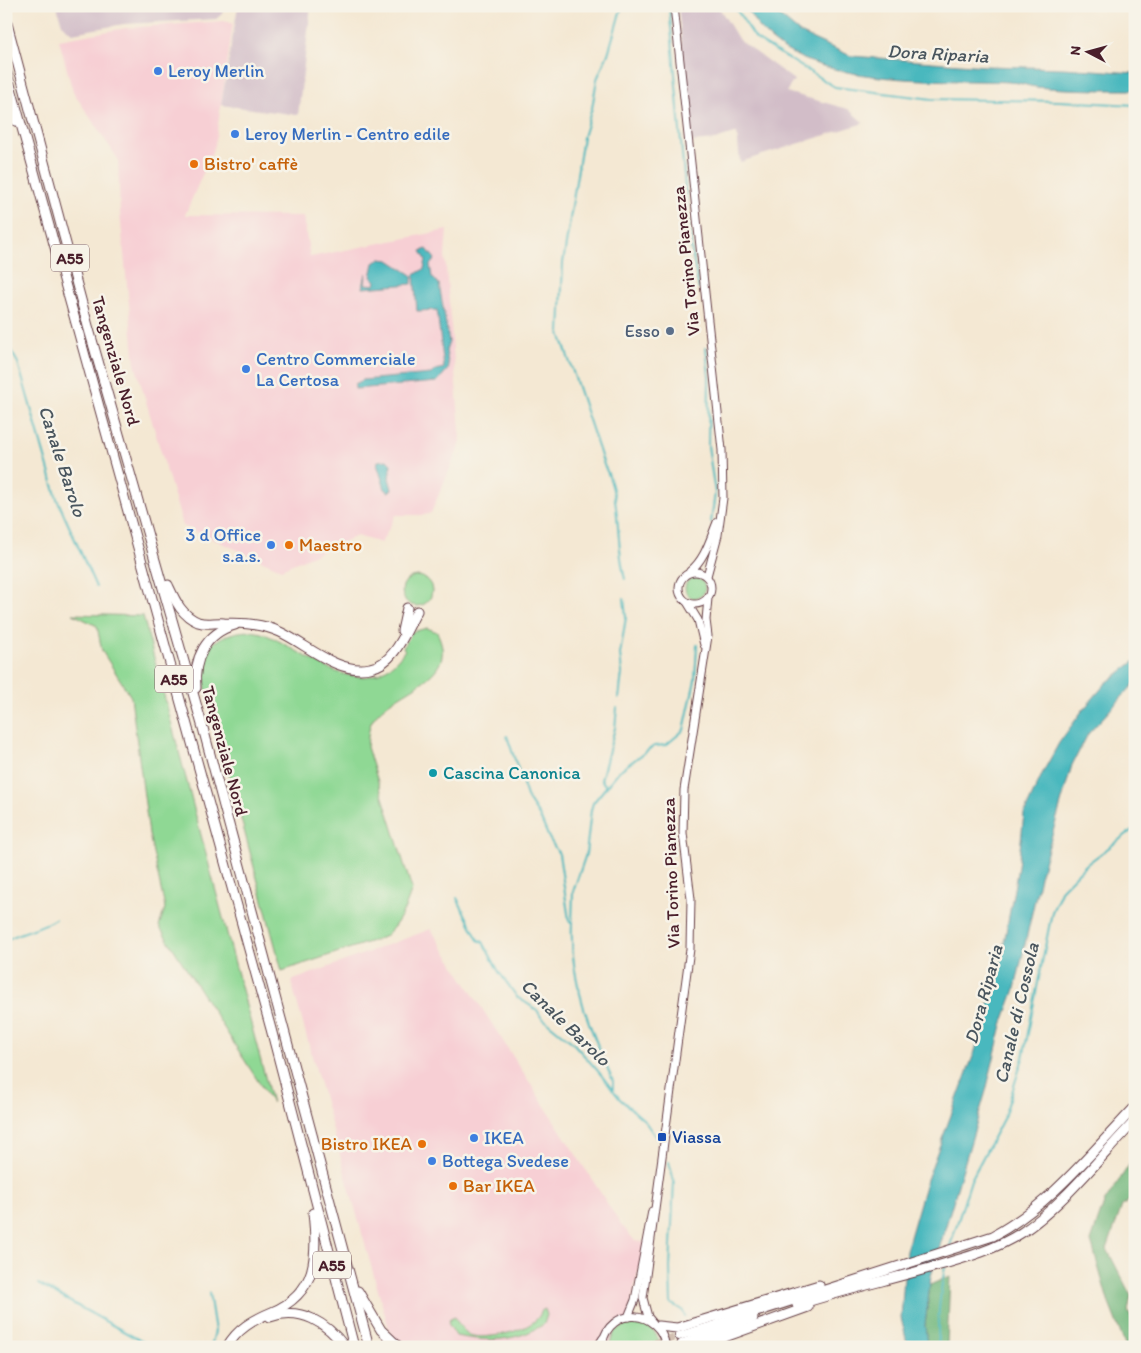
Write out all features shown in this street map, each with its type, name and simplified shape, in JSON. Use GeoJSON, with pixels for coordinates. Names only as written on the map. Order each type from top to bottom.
{"type":"FeatureCollection","features":[{"type":"Feature","properties":{"kind":"highway","name":"Tangenziale Nord"},"geometry":{"type":"LineString","coordinates":[[6,20],[88,326],[156,557],[203,728],[369,1347]]}},
{"type":"Feature","properties":{"kind":"highway","name":"Tangenziale Nord"},"geometry":{"type":"LineString","coordinates":[[6,70],[268,1019],[354,1347]]}},
{"type":"Feature","properties":{"kind":"highway"},"geometry":{"type":"LineString","coordinates":[[6,101],[26,143]]}},
{"type":"Feature","properties":{"kind":"highway"},"geometry":{"type":"LineString","coordinates":[[156,557],[178,607],[188,616],[208,624],[260,625],[280,632],[341,666],[356,670],[381,665],[400,641],[417,611]]}},
{"type":"Feature","properties":{"kind":"highway"},"geometry":{"type":"LineString","coordinates":[[400,641],[407,608]]}},
{"type":"Feature","properties":{"kind":"highway"},"geometry":{"type":"LineString","coordinates":[[203,728],[195,667],[200,654],[214,635],[226,628],[242,624]]}},
{"type":"Feature","properties":{"kind":"highway"},"geometry":{"type":"LineString","coordinates":[[655,1324],[677,1328],[790,1293],[868,1275],[993,1236],[1016,1223],[1036,1207],[1135,1106]]}},
{"type":"Feature","properties":{"kind":"highway"},"geometry":{"type":"LineString","coordinates":[[680,1340],[824,1296],[872,1286],[999,1245],[1022,1232],[1042,1216],[1135,1121]]}},
{"type":"Feature","properties":{"kind":"highway"},"geometry":{"type":"LineString","coordinates":[[227,1347],[234,1336],[251,1321],[274,1311],[293,1299],[304,1288],[311,1276],[316,1258],[316,1240],[310,1183]]}},
{"type":"Feature","properties":{"kind":"highway"},"geometry":{"type":"LineString","coordinates":[[352,1281],[381,1330],[399,1347]]}},
{"type":"Feature","properties":{"kind":"highway"},"geometry":{"type":"LineString","coordinates":[[719,1324],[846,1281]]}},
{"type":"Feature","properties":{"kind":"highway"},"geometry":{"type":"LineString","coordinates":[[697,1347],[847,1292]]}},
{"type":"Feature","properties":{"kind":"highway"},"geometry":{"type":"LineString","coordinates":[[231,1347],[251,1326],[279,1314],[290,1313],[322,1323],[333,1331],[345,1347]]}},
{"type":"Feature","properties":{"kind":"highway"},"geometry":{"type":"LineString","coordinates":[[719,1324],[753,1318]]}},
{"type":"Feature","properties":{"kind":"main road","name":"Via Torino Pianezza"},"geometry":{"type":"LineString","coordinates":[[674,6],[724,483],[721,512],[707,576]]}},
{"type":"Feature","properties":{"kind":"main road","name":"Via Torino Pianezza"},"geometry":{"type":"LineString","coordinates":[[689,572],[697,566],[704,554],[721,512]]}},
{"type":"Feature","properties":{"kind":"main road"},"geometry":{"type":"LineString","coordinates":[[699,571],[707,576],[712,585],[708,598],[696,604],[687,602],[680,594],[679,584],[689,572],[699,571]]}},
{"type":"Feature","properties":{"kind":"main road","name":"Via Torino Pianezza"},"geometry":{"type":"LineString","coordinates":[[666,1347],[655,1324],[646,1312],[643,1298],[690,949],[691,899],[683,804],[704,649],[708,636],[706,620],[708,598]]}},
{"type":"Feature","properties":{"kind":"main road","name":"Via Torino Pianezza"},"geometry":{"type":"LineString","coordinates":[[687,602],[698,620],[704,649]]}},
{"type":"Feature","properties":{"kind":"main road","name":"Via Torino Pianezza"},"geometry":{"type":"LineString","coordinates":[[628,1317],[636,1300],[640,1268],[659,1186]]}},
{"type":"Feature","properties":{"kind":"main road"},"geometry":{"type":"LineString","coordinates":[[598,1347],[603,1343],[610,1325],[628,1317],[642,1317],[655,1324]]}},
{"type":"Feature","properties":{"kind":"main road"},"geometry":{"type":"LineString","coordinates":[[680,1340],[719,1324]]}},
{"type":"Feature","properties":{"kind":"shaded area"},"geometry":{"type":"Polygon","coordinates":[[[57,6],[225,6],[222,14],[216,19],[124,24],[72,33],[62,24],[57,6]]]}},
{"type":"Feature","properties":{"kind":"shaded area"},"geometry":{"type":"Polygon","coordinates":[[[238,6],[311,6],[298,115],[221,105],[238,6]]]}},
{"type":"Feature","properties":{"kind":"shaded area"},"geometry":{"type":"Polygon","coordinates":[[[678,6],[718,6],[739,40],[794,80],[786,92],[848,109],[864,123],[740,162],[737,133],[715,140],[692,142],[678,6]]]}},
{"type":"Feature","properties":{"kind":"shaded area"},"geometry":{"type":"Polygon","coordinates":[[[224,21],[233,23],[215,145],[185,215],[303,216],[310,257],[447,230],[445,256],[461,442],[431,513],[425,515],[396,515],[381,543],[357,536],[281,569],[183,526],[135,364],[120,214],[118,159],[73,92],[59,40],[126,28],[224,21]]]}},
{"type":"Feature","properties":{"kind":"shaded area"},"geometry":{"type":"Polygon","coordinates":[[[431,929],[620,1223],[635,1241],[645,1242],[628,1317],[626,1347],[394,1347],[291,981],[431,929]]]}},
{"type":"Feature","properties":{"kind":"green space"},"geometry":{"type":"Polygon","coordinates":[[[417,576],[428,580],[432,591],[428,602],[417,606],[406,602],[402,591],[406,580],[417,576]]]}},
{"type":"Feature","properties":{"kind":"green space"},"geometry":{"type":"Polygon","coordinates":[[[691,578],[699,578],[705,584],[705,592],[699,598],[691,598],[685,592],[685,584],[691,578]]]}},
{"type":"Feature","properties":{"kind":"green space"},"geometry":{"type":"Polygon","coordinates":[[[73,614],[143,616],[272,1103],[159,926],[165,908],[149,834],[131,697],[102,651],[97,626],[73,614]]]}},
{"type":"Feature","properties":{"kind":"green space"},"geometry":{"type":"Polygon","coordinates":[[[427,628],[437,632],[442,649],[440,662],[433,673],[382,709],[372,721],[368,734],[367,747],[412,889],[404,909],[398,921],[384,937],[282,971],[203,678],[203,663],[206,651],[219,639],[234,633],[257,632],[336,672],[354,676],[372,675],[389,667],[405,650],[403,648],[412,632],[427,628]]]}},
{"type":"Feature","properties":{"kind":"green space"},"geometry":{"type":"Polygon","coordinates":[[[1135,1156],[1135,1196],[1122,1206],[1107,1249],[1131,1296],[1128,1311],[1135,1326],[1135,1347],[1126,1347],[1108,1301],[1091,1241],[1104,1203],[1135,1156]]]}},
{"type":"Feature","properties":{"kind":"green space"},"geometry":{"type":"Polygon","coordinates":[[[950,1276],[947,1347],[927,1347],[925,1325],[930,1285],[950,1276]]]}},
{"type":"Feature","properties":{"kind":"green space"},"geometry":{"type":"Polygon","coordinates":[[[545,1309],[547,1315],[544,1324],[524,1334],[502,1339],[490,1340],[456,1336],[448,1323],[454,1317],[470,1335],[499,1335],[522,1329],[531,1324],[538,1318],[541,1311],[545,1309]]]}},
{"type":"Feature","properties":{"kind":"green space"},"geometry":{"type":"Polygon","coordinates":[[[630,1323],[641,1324],[654,1332],[661,1347],[608,1347],[615,1331],[630,1323]]]}},
{"type":"Feature","properties":{"kind":"water"},"geometry":{"type":"Polygon","coordinates":[[[746,6],[768,6],[800,33],[851,56],[986,66],[1063,68],[1135,73],[1135,90],[1060,89],[1036,87],[1013,82],[941,81],[863,75],[826,67],[792,54],[765,34],[746,6]]]}},
{"type":"Feature","properties":{"kind":"water"},"geometry":{"type":"Polygon","coordinates":[[[427,249],[435,259],[430,265],[432,277],[439,284],[449,342],[446,351],[449,368],[437,382],[355,389],[355,384],[363,380],[431,374],[435,370],[444,368],[437,310],[417,311],[414,275],[424,269],[426,260],[421,251],[427,249]]]}},
{"type":"Feature","properties":{"kind":"water"},"geometry":{"type":"Polygon","coordinates":[[[380,259],[389,260],[412,275],[412,284],[363,288],[366,273],[365,284],[375,285],[376,281],[371,277],[374,263],[380,259]]]}},
{"type":"Feature","properties":{"kind":"water"},"geometry":{"type":"Polygon","coordinates":[[[387,460],[391,464],[389,478],[392,489],[389,492],[385,489],[377,464],[378,461],[387,460]]]}},
{"type":"Feature","properties":{"kind":"water"},"geometry":{"type":"Polygon","coordinates":[[[1135,661],[1135,683],[1088,734],[1072,765],[1040,877],[1015,989],[1002,1025],[986,1091],[931,1276],[925,1325],[927,1347],[908,1347],[901,1318],[906,1251],[926,1182],[975,1051],[1000,965],[1018,867],[1024,814],[1043,772],[1059,743],[1082,711],[1106,683],[1135,661]]]}},
{"type":"Feature","properties":{"kind":"waterway"},"geometry":{"type":"LineString","coordinates":[[622,6],[608,54],[597,79],[592,108],[583,137],[563,263],[560,333],[610,478],[616,506],[620,551],[625,579]]}},
{"type":"Feature","properties":{"kind":"waterway"},"geometry":{"type":"LineString","coordinates":[[669,6],[687,210],[692,253],[699,289]]}},
{"type":"Feature","properties":{"kind":"waterway"},"geometry":{"type":"LineString","coordinates":[[734,6],[756,39],[835,87],[932,99],[1059,101],[1135,105]]}},
{"type":"Feature","properties":{"kind":"waterway","name":"Canale Barolo"},"geometry":{"type":"LineString","coordinates":[[6,342],[18,363],[57,499],[96,587]]}},
{"type":"Feature","properties":{"kind":"waterway"},"geometry":{"type":"LineString","coordinates":[[706,348],[709,376],[708,446],[715,493],[711,522]]}},
{"type":"Feature","properties":{"kind":"waterway"},"geometry":{"type":"LineString","coordinates":[[619,698],[622,673],[620,654],[626,617],[624,598]]}},
{"type":"Feature","properties":{"kind":"waterway"},"geometry":{"type":"LineString","coordinates":[[507,736],[528,799],[540,817],[549,838],[559,854],[569,920],[572,924],[573,892],[586,854],[593,803],[619,771],[654,746],[666,745],[684,730],[695,680],[697,645]]}},
{"type":"Feature","properties":{"kind":"waterway"},"geometry":{"type":"LineString","coordinates":[[607,787],[601,780],[615,728],[617,708]]}},
{"type":"Feature","properties":{"kind":"waterway","name":"Canale di Cossola"},"geometry":{"type":"LineString","coordinates":[[950,1246],[971,1180],[1004,1117],[1023,1058],[1052,912],[1062,889],[1087,864],[1135,828]]}},
{"type":"Feature","properties":{"kind":"waterway","name":"Canale Barolo"},"geometry":{"type":"LineString","coordinates":[[457,898],[478,940],[483,942],[499,972],[517,997],[537,1010],[541,1017],[573,1043],[620,1099],[644,1120],[657,1139]]}},
{"type":"Feature","properties":{"kind":"waterway"},"geometry":{"type":"LineString","coordinates":[[6,940],[55,919]]}},
{"type":"Feature","properties":{"kind":"waterway"},"geometry":{"type":"LineString","coordinates":[[572,924],[572,945],[578,985],[590,1025],[613,1081],[613,1089]]}},
{"type":"Feature","properties":{"kind":"waterway","name":"Canale Barolo"},"geometry":{"type":"LineString","coordinates":[[669,1162],[674,1181],[670,1268],[671,1303],[683,1311],[685,1316]]}},
{"type":"Feature","properties":{"kind":"waterway","name":"Canale di Cossola"},"geometry":{"type":"LineString","coordinates":[[939,1347],[939,1307],[945,1267]]}},
{"type":"Feature","properties":{"kind":"waterway"},"geometry":{"type":"LineString","coordinates":[[38,1284],[152,1347]]}},
{"type":"Feature","properties":{"kind":"waterway"},"geometry":{"type":"LineString","coordinates":[[209,1293],[215,1331],[211,1347]]}},
{"type":"Feature","properties":{"kind":"tunnel"},"geometry":{"type":"LineString","coordinates":[[643,1347],[679,1336]]}},
{"type":"Feature","properties":{"kind":"place","name":"Leroy Merlin"},"geometry":{"type":"Point","coordinates":[158,71]}},
{"type":"Feature","properties":{"kind":"place","name":"Leroy Merlin - Centro edile"},"geometry":{"type":"Point","coordinates":[235,134]}},
{"type":"Feature","properties":{"kind":"place","name":"Bistro' caffè"},"geometry":{"type":"Point","coordinates":[194,164]}},
{"type":"Feature","properties":{"kind":"place","name":"Esso"},"geometry":{"type":"Point","coordinates":[670,331]}},
{"type":"Feature","properties":{"kind":"place","name":"Centro Commerciale La Certosa"},"geometry":{"type":"Point","coordinates":[246,369]}},
{"type":"Feature","properties":{"kind":"place","name":"3 d Office s.a.s."},"geometry":{"type":"Point","coordinates":[271,545]}},
{"type":"Feature","properties":{"kind":"place","name":"Maestro"},"geometry":{"type":"Point","coordinates":[289,545]}},
{"type":"Feature","properties":{"kind":"place","name":"Cascina Canonica"},"geometry":{"type":"Point","coordinates":[433,773]}},
{"type":"Feature","properties":{"kind":"place","name":"Viassa"},"geometry":{"type":"Point","coordinates":[662,1137]}},
{"type":"Feature","properties":{"kind":"place","name":"IKEA"},"geometry":{"type":"Point","coordinates":[474,1138]}},
{"type":"Feature","properties":{"kind":"place","name":"Bistro IKEA"},"geometry":{"type":"Point","coordinates":[422,1144]}},
{"type":"Feature","properties":{"kind":"place","name":"Bottega Svedese"},"geometry":{"type":"Point","coordinates":[432,1161]}},
{"type":"Feature","properties":{"kind":"place","name":"Bar IKEA"},"geometry":{"type":"Point","coordinates":[453,1186]}},
{"type":"Feature","properties":{"kind":"water label","name":"Dora Riparia"},"geometry":{"type":"Point","coordinates":[938,53]}},
{"type":"Feature","properties":{"kind":"water label","name":"Dora Riparia"},"geometry":{"type":"Point","coordinates":[983,994]}}]}
